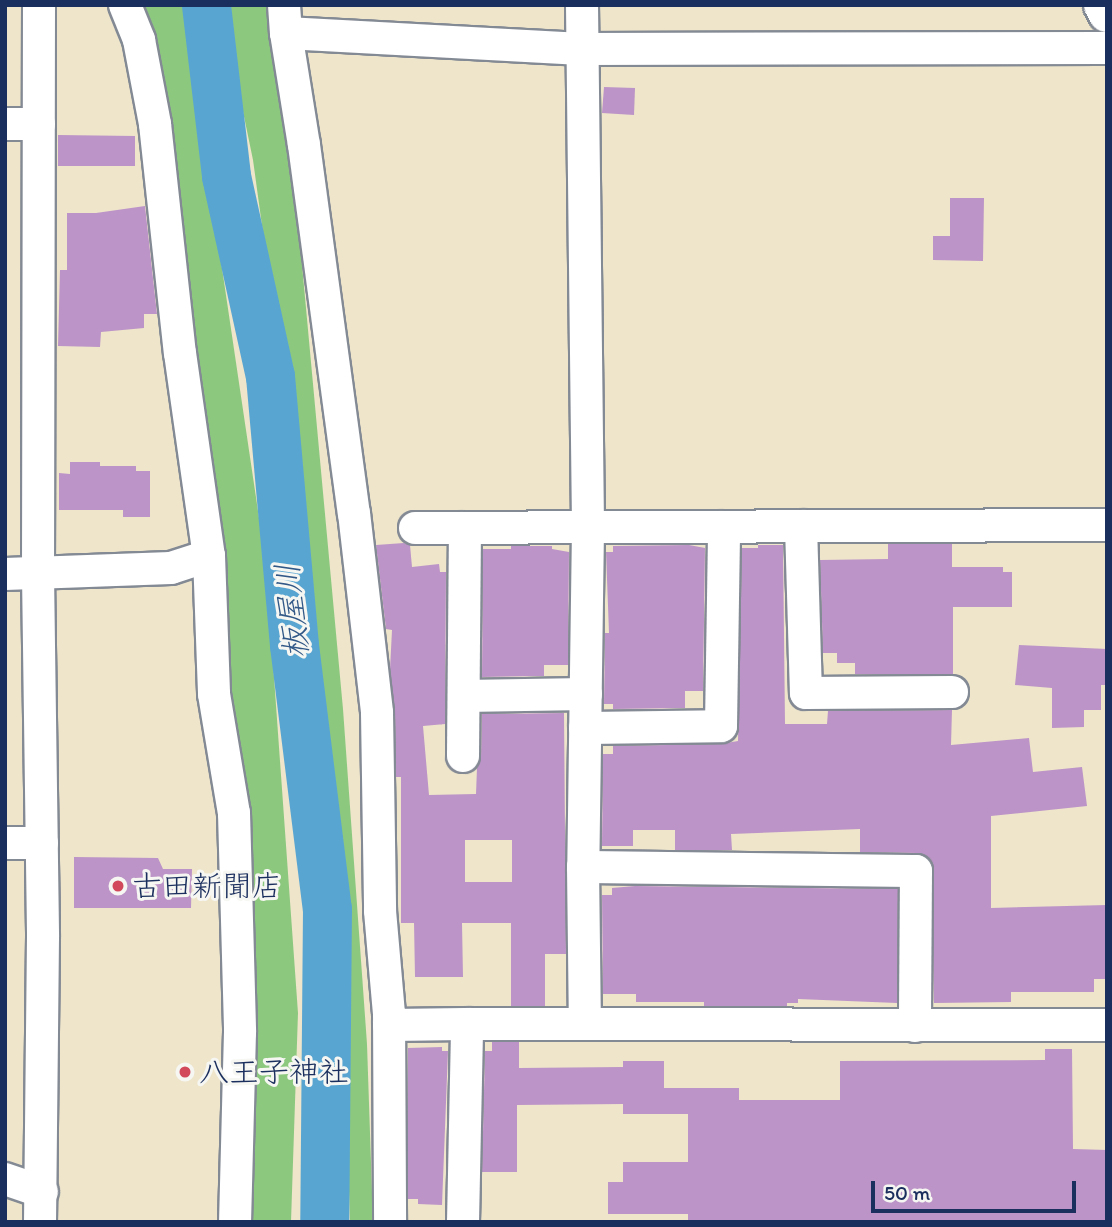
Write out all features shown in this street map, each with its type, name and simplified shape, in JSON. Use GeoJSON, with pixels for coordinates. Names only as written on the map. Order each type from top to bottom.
{"type":"FeatureCollection","features":[{"type":"Feature","properties":{"kind":"street"},"geometry":{"type":"LineString","coordinates":[[39,5],[38,574],[43,843],[41,1207]]}},
{"type":"Feature","properties":{"kind":"street"},"geometry":{"type":"LineString","coordinates":[[125,5],[139,40],[155,124],[180,353],[209,556],[214,694],[234,813],[240,1032],[234,1222]]}},
{"type":"Feature","properties":{"kind":"street"},"geometry":{"type":"LineString","coordinates":[[582,5],[588,528],[583,867],[584,1024]]}},
{"type":"Feature","properties":{"kind":"street"},"geometry":{"type":"LineString","coordinates":[[1104,5],[1107,13]]}},
{"type":"Feature","properties":{"kind":"street"},"geometry":{"type":"LineString","coordinates":[[390,1222],[389,1025],[380,911],[377,713],[352,499],[285,19],[582,49],[1107,48]]}},
{"type":"Feature","properties":{"kind":"street"},"geometry":{"type":"LineString","coordinates":[[5,124],[39,124]]}},
{"type":"Feature","properties":{"kind":"street"},"geometry":{"type":"LineString","coordinates":[[415,528],[1107,525]]}},
{"type":"Feature","properties":{"kind":"street"},"geometry":{"type":"LineString","coordinates":[[801,526],[806,693],[952,692]]}},
{"type":"Feature","properties":{"kind":"street"},"geometry":{"type":"LineString","coordinates":[[585,728],[721,726],[724,527]]}},
{"type":"Feature","properties":{"kind":"street"},"geometry":{"type":"LineString","coordinates":[[463,756],[465,528]]}},
{"type":"Feature","properties":{"kind":"street"},"geometry":{"type":"LineString","coordinates":[[5,574],[172,568],[209,556]]}},
{"type":"Feature","properties":{"kind":"street"},"geometry":{"type":"LineString","coordinates":[[464,696],[586,694]]}},
{"type":"Feature","properties":{"kind":"street"},"geometry":{"type":"LineString","coordinates":[[5,842],[43,843]]}},
{"type":"Feature","properties":{"kind":"street"},"geometry":{"type":"LineString","coordinates":[[583,867],[916,871],[915,1026]]}},
{"type":"Feature","properties":{"kind":"street"},"geometry":{"type":"LineString","coordinates":[[463,1222],[467,1024]]}},
{"type":"Feature","properties":{"kind":"street"},"geometry":{"type":"LineString","coordinates":[[389,1025],[1107,1025]]}},
{"type":"Feature","properties":{"kind":"street"},"geometry":{"type":"LineString","coordinates":[[5,1179],[41,1207]]}},
{"type":"Feature","properties":{"kind":"green space"},"geometry":{"type":"Polygon","coordinates":[[[132,5],[183,5],[266,565],[298,1013],[291,1222],[240,1222],[243,809],[219,559],[132,5]]]}},
{"type":"Feature","properties":{"kind":"green space"},"geometry":{"type":"Polygon","coordinates":[[[221,5],[271,5],[294,178],[343,709],[367,1044],[373,1222],[350,1222],[340,914],[291,437],[253,160],[221,5]]]}},
{"type":"Feature","properties":{"kind":"building"},"geometry":{"type":"Polygon","coordinates":[[[604,87],[635,88],[634,115],[602,113],[604,87]]]}},
{"type":"Feature","properties":{"kind":"building"},"geometry":{"type":"Polygon","coordinates":[[[58,135],[135,136],[135,166],[58,166],[58,135]]]}},
{"type":"Feature","properties":{"kind":"building"},"geometry":{"type":"Polygon","coordinates":[[[950,198],[984,198],[983,261],[933,260],[933,236],[950,236],[950,198]]]}},
{"type":"Feature","properties":{"kind":"building"},"geometry":{"type":"Polygon","coordinates":[[[145,206],[157,314],[144,314],[144,328],[101,332],[100,347],[58,346],[60,270],[67,270],[67,213],[96,213],[145,206]]]}},
{"type":"Feature","properties":{"kind":"building"},"geometry":{"type":"Polygon","coordinates":[[[70,462],[100,462],[100,466],[136,466],[136,471],[150,471],[150,517],[123,517],[123,510],[59,510],[59,473],[70,474],[70,462]]]}},
{"type":"Feature","properties":{"kind":"building"},"geometry":{"type":"Polygon","coordinates":[[[888,544],[952,544],[952,567],[1003,567],[1003,572],[1012,572],[1012,607],[953,607],[953,674],[855,674],[855,663],[837,663],[837,653],[823,653],[820,560],[888,559],[888,544]]]}},
{"type":"Feature","properties":{"kind":"building"},"geometry":{"type":"Polygon","coordinates":[[[376,545],[410,545],[412,567],[439,564],[440,572],[446,572],[445,724],[423,726],[429,795],[476,794],[477,768],[481,756],[482,714],[564,713],[566,954],[545,954],[545,1006],[511,1006],[511,923],[462,923],[463,977],[415,977],[414,923],[401,923],[401,777],[396,777],[395,713],[390,669],[392,630],[386,629],[376,545]],[[465,840],[465,882],[512,882],[512,840],[465,840]]]}},
{"type":"Feature","properties":{"kind":"building"},"geometry":{"type":"Polygon","coordinates":[[[689,545],[705,548],[703,691],[685,691],[685,708],[613,709],[613,704],[604,704],[605,633],[609,633],[606,552],[613,552],[613,546],[689,545]]]}},
{"type":"Feature","properties":{"kind":"building"},"geometry":{"type":"Polygon","coordinates":[[[758,545],[783,545],[785,724],[827,724],[828,711],[952,710],[951,745],[1029,738],[1033,772],[1082,767],[1087,806],[991,816],[991,908],[1107,905],[1107,979],[1094,979],[1094,992],[1011,992],[1011,1002],[934,1003],[932,863],[917,853],[860,852],[860,829],[731,834],[732,850],[675,850],[675,830],[633,830],[633,846],[602,846],[603,754],[613,754],[613,746],[721,744],[738,741],[742,548],[758,548],[758,545]]]}},
{"type":"Feature","properties":{"kind":"building"},"geometry":{"type":"Polygon","coordinates":[[[511,546],[552,546],[552,549],[569,552],[568,665],[544,665],[544,676],[482,677],[483,549],[511,549],[511,546]]]}},
{"type":"Feature","properties":{"kind":"building"},"geometry":{"type":"Polygon","coordinates":[[[1019,645],[1107,649],[1107,685],[1101,685],[1101,710],[1084,710],[1084,727],[1052,728],[1052,688],[1015,685],[1019,645]]]}},
{"type":"Feature","properties":{"kind":"building","name":"古田新聞店"},"geometry":{"type":"Polygon","coordinates":[[[74,857],[158,858],[163,869],[192,869],[191,908],[74,908],[74,857]]]}},
{"type":"Feature","properties":{"kind":"building"},"geometry":{"type":"Polygon","coordinates":[[[612,888],[898,889],[897,1003],[798,999],[798,1003],[787,1003],[787,1006],[704,1006],[704,1002],[636,1002],[636,994],[603,994],[602,895],[612,895],[612,888]]]}},
{"type":"Feature","properties":{"kind":"building"},"geometry":{"type":"Polygon","coordinates":[[[492,1042],[519,1042],[519,1068],[623,1067],[623,1061],[664,1061],[664,1088],[739,1088],[739,1100],[840,1100],[840,1061],[1045,1060],[1045,1049],[1072,1049],[1073,1149],[1107,1150],[1107,1222],[688,1222],[688,1214],[608,1214],[608,1182],[623,1182],[623,1162],[688,1162],[688,1114],[623,1114],[623,1104],[517,1105],[517,1172],[482,1172],[485,1051],[492,1051],[492,1042]]]}},
{"type":"Feature","properties":{"kind":"building"},"geometry":{"type":"Polygon","coordinates":[[[442,1047],[442,1051],[448,1051],[442,1205],[418,1204],[418,1199],[408,1199],[408,1048],[442,1047]]]}},
{"type":"Feature","properties":{"kind":"waterway","name":"板屋川"},"geometry":{"type":"LineString","coordinates":[[206,5],[226,176],[270,376],[294,645],[327,909],[324,1222]]}},
{"type":"Feature","properties":{"kind":"place","name":"古田新聞店"},"geometry":{"type":"Point","coordinates":[118,886]}},
{"type":"Feature","properties":{"kind":"place","name":"八王子神社"},"geometry":{"type":"Point","coordinates":[185,1072]}}]}
